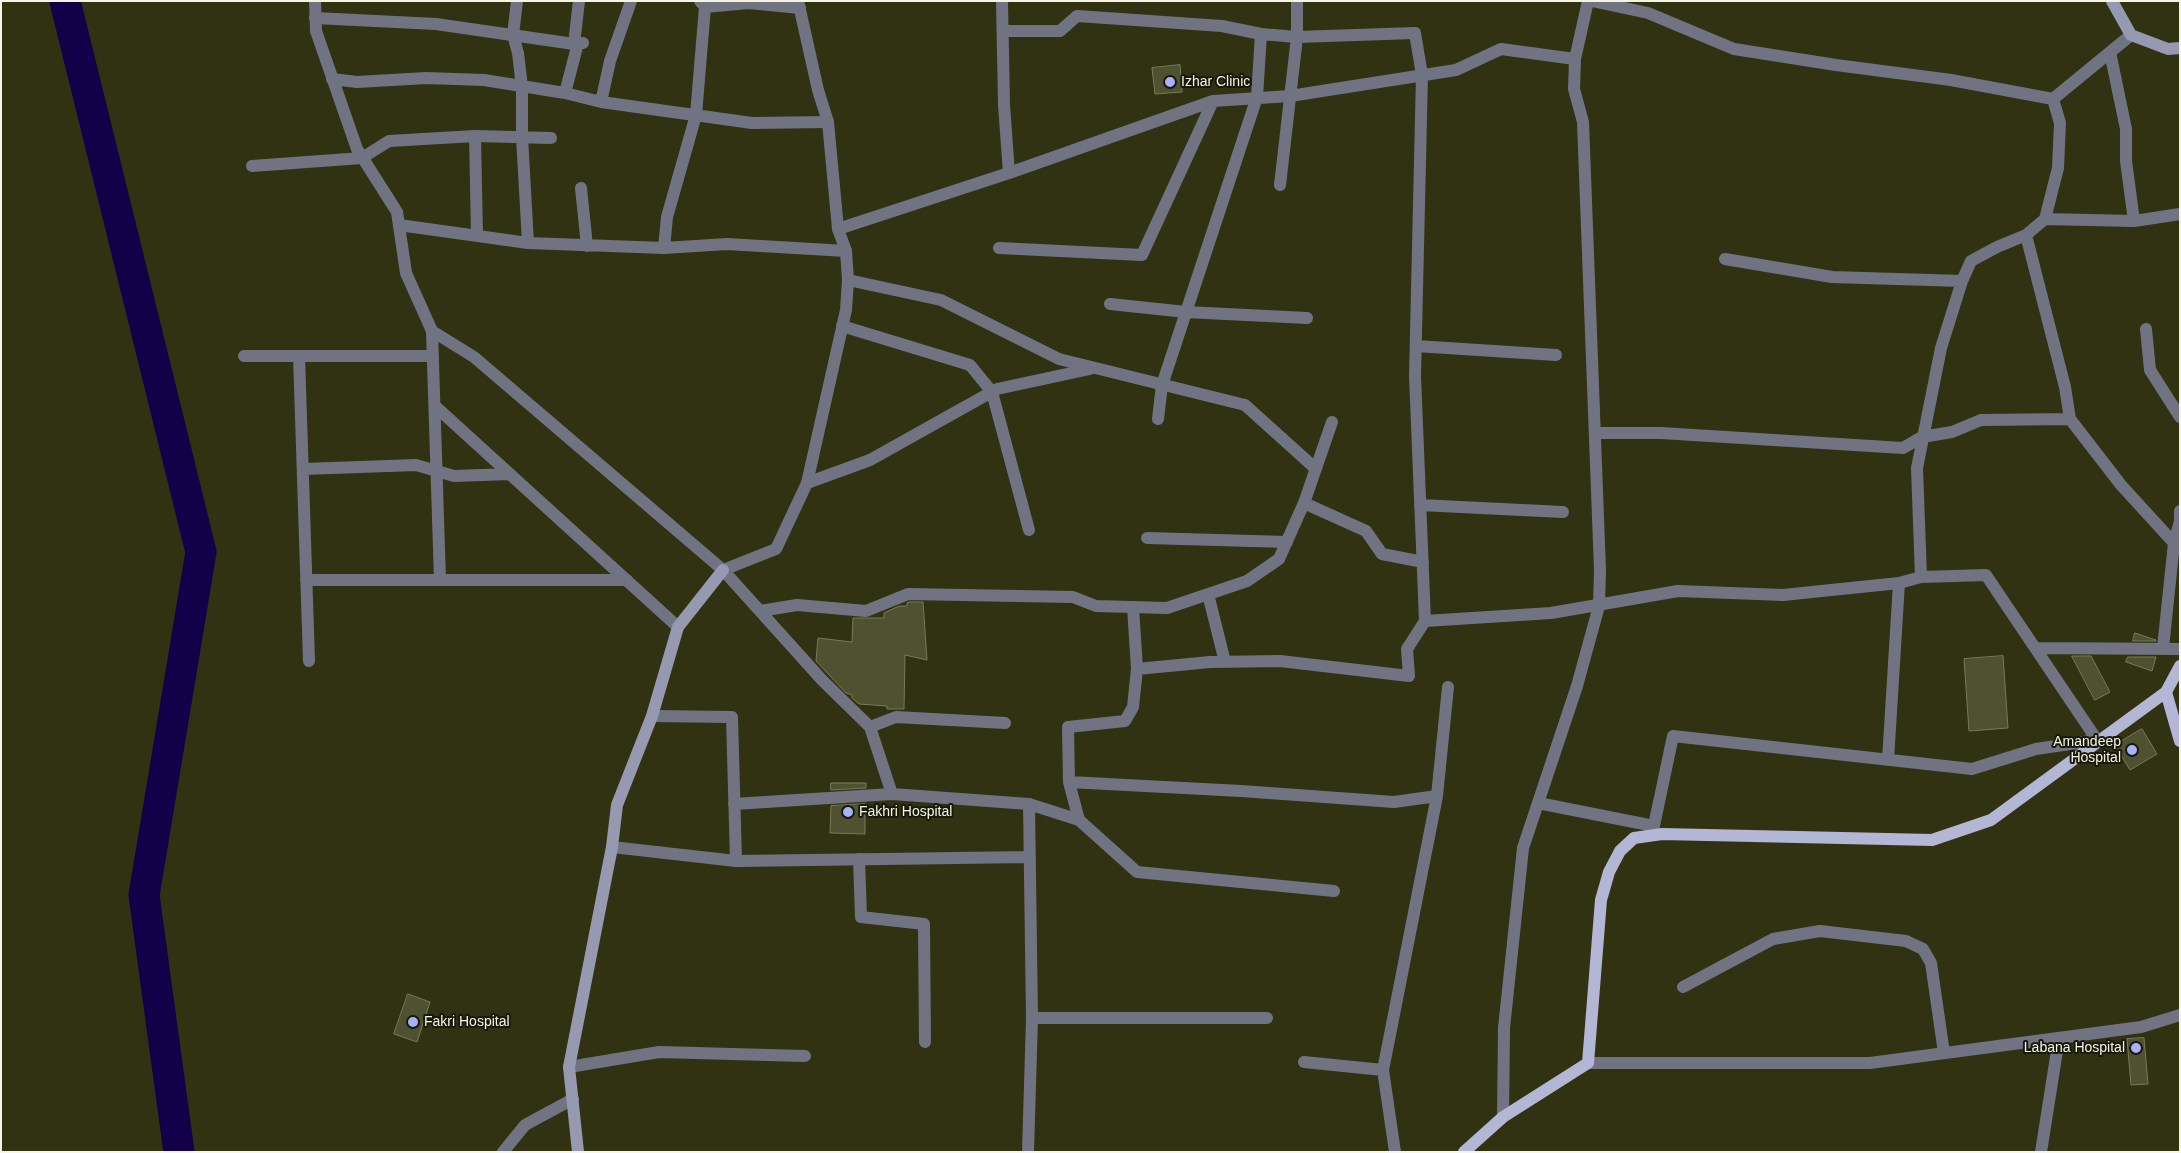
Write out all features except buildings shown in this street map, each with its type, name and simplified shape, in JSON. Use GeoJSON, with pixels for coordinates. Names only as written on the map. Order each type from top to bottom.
{"type":"FeatureCollection","features":[{"type":"Feature","properties":{"kind":"main road"},"geometry":{"type":"LineString","coordinates":[[2112,1],[2131,36],[2168,49],[2180,48]]}},
{"type":"Feature","properties":{"kind":"main road"},"geometry":{"type":"LineString","coordinates":[[578,1152],[569,1067],[612,847],[617,805],[652,716],[678,626],[723,570]]}},
{"type":"Feature","properties":{"kind":"main road"},"geometry":{"type":"LineString","coordinates":[[1464,1152],[1503,1117],[1588,1063],[1601,900],[1608,872],[1620,851],[1634,838],[1653,831],[1932,840],[1991,820],[2166,692],[2180,666]]}},
{"type":"Feature","properties":{"kind":"main road"},"geometry":{"type":"LineString","coordinates":[[2166,692],[2180,741]]}},
{"type":"Feature","properties":{"kind":"street"},"geometry":{"type":"LineString","coordinates":[[315,1],[316,31],[332,79],[357,149],[397,212],[406,272],[432,331],[440,580]]}},
{"type":"Feature","properties":{"kind":"street"},"geometry":{"type":"LineString","coordinates":[[517,1],[513,35],[518,53],[522,87],[528,242]]}},
{"type":"Feature","properties":{"kind":"street"},"geometry":{"type":"LineString","coordinates":[[565,93],[578,43],[580,1]]}},
{"type":"Feature","properties":{"kind":"street"},"geometry":{"type":"LineString","coordinates":[[602,102],[610,61],[631,1]]}},
{"type":"Feature","properties":{"kind":"street"},"geometry":{"type":"LineString","coordinates":[[1002,1],[1004,106],[1009,173]]}},
{"type":"Feature","properties":{"kind":"street"},"geometry":{"type":"LineString","coordinates":[[1280,185],[1297,37],[1297,1]]}},
{"type":"Feature","properties":{"kind":"street"},"geometry":{"type":"LineString","coordinates":[[1503,1117],[1504,1028],[1523,848],[1577,686],[1599,606],[1600,570],[1583,122],[1574,89],[1575,59],[1590,1],[1648,13],[1734,49],[1951,80],[2053,99]]}},
{"type":"Feature","properties":{"kind":"street"},"geometry":{"type":"LineString","coordinates":[[664,248],[667,217],[696,115],[703,4],[749,2],[799,5],[818,90],[828,122],[838,229],[846,251],[848,280],[842,326],[807,483],[776,549],[723,570]]}},
{"type":"Feature","properties":{"kind":"street"},"geometry":{"type":"LineString","coordinates":[[1003,31],[1060,32],[1076,16],[1222,26],[1260,34],[1297,37],[1415,33],[1422,75],[1416,346],[1425,622],[1407,649],[1409,676],[1280,661],[1225,662],[1137,669]]}},
{"type":"Feature","properties":{"kind":"street"},"geometry":{"type":"LineString","coordinates":[[315,18],[436,24],[578,43]]}},
{"type":"Feature","properties":{"kind":"street"},"geometry":{"type":"LineString","coordinates":[[1158,419],[1162,385],[1257,97],[1260,34]]}},
{"type":"Feature","properties":{"kind":"street"},"geometry":{"type":"LineString","coordinates":[[2053,99],[2131,36]]}},
{"type":"Feature","properties":{"kind":"street"},"geometry":{"type":"LineString","coordinates":[[838,229],[1009,173],[1213,102],[1257,97],[1290,96],[1456,70],[1501,49],[1575,59]]}},
{"type":"Feature","properties":{"kind":"street"},"geometry":{"type":"LineString","coordinates":[[2110,52],[2126,129],[2126,161],[2134,221]]}},
{"type":"Feature","properties":{"kind":"street"},"geometry":{"type":"LineString","coordinates":[[332,79],[357,82],[426,78],[484,80],[565,93],[602,102],[752,123],[828,122]]}},
{"type":"Feature","properties":{"kind":"street"},"geometry":{"type":"LineString","coordinates":[[1921,577],[1917,468],[1941,348],[1962,281],[1971,261],[1996,247],[2026,235],[2045,219],[2058,168],[2060,123],[2053,99]]}},
{"type":"Feature","properties":{"kind":"street"},"geometry":{"type":"LineString","coordinates":[[999,248],[1142,255],[1213,102]]}},
{"type":"Feature","properties":{"kind":"street"},"geometry":{"type":"LineString","coordinates":[[475,136],[477,234]]}},
{"type":"Feature","properties":{"kind":"street"},"geometry":{"type":"LineString","coordinates":[[252,166],[362,158],[388,141],[475,136],[551,138]]}},
{"type":"Feature","properties":{"kind":"street"},"geometry":{"type":"LineString","coordinates":[[581,188],[587,246]]}},
{"type":"Feature","properties":{"kind":"street"},"geometry":{"type":"LineString","coordinates":[[2045,219],[2134,221],[2180,214]]}},
{"type":"Feature","properties":{"kind":"street"},"geometry":{"type":"LineString","coordinates":[[399,224],[528,242],[587,246],[664,248],[727,244],[846,251]]}},
{"type":"Feature","properties":{"kind":"street"},"geometry":{"type":"LineString","coordinates":[[2026,235],[2065,387],[2070,419],[2121,486],[2174,543]]}},
{"type":"Feature","properties":{"kind":"street"},"geometry":{"type":"LineString","coordinates":[[1725,259],[1832,277],[1962,281]]}},
{"type":"Feature","properties":{"kind":"street"},"geometry":{"type":"LineString","coordinates":[[848,280],[941,300],[1059,360],[1245,405],[1316,469]]}},
{"type":"Feature","properties":{"kind":"street"},"geometry":{"type":"LineString","coordinates":[[1110,304],[1186,312],[1306,318]]}},
{"type":"Feature","properties":{"kind":"street"},"geometry":{"type":"LineString","coordinates":[[842,326],[970,365],[992,392],[1029,530]]}},
{"type":"Feature","properties":{"kind":"street"},"geometry":{"type":"LineString","coordinates":[[2146,329],[2150,370],[2180,417]]}},
{"type":"Feature","properties":{"kind":"street"},"geometry":{"type":"LineString","coordinates":[[432,331],[474,357],[723,570],[822,680],[870,727],[892,794]]}},
{"type":"Feature","properties":{"kind":"street"},"geometry":{"type":"LineString","coordinates":[[1416,346],[1556,355]]}},
{"type":"Feature","properties":{"kind":"street"},"geometry":{"type":"LineString","coordinates":[[244,356],[433,356]]}},
{"type":"Feature","properties":{"kind":"street"},"geometry":{"type":"LineString","coordinates":[[299,356],[309,661]]}},
{"type":"Feature","properties":{"kind":"street"},"geometry":{"type":"LineString","coordinates":[[807,483],[870,460],[992,392],[1093,368]]}},
{"type":"Feature","properties":{"kind":"street"},"geometry":{"type":"LineString","coordinates":[[435,406],[678,626]]}},
{"type":"Feature","properties":{"kind":"street"},"geometry":{"type":"LineString","coordinates":[[1595,433],[1661,433],[1903,448],[1922,437],[1952,432],[1981,420],[2070,419]]}},
{"type":"Feature","properties":{"kind":"street"},"geometry":{"type":"LineString","coordinates":[[760,611],[797,605],[866,611],[908,594],[1073,597],[1096,606],[1167,608],[1248,581],[1279,559],[1304,504],[1332,422]]}},
{"type":"Feature","properties":{"kind":"street"},"geometry":{"type":"LineString","coordinates":[[303,469],[416,465],[454,476],[510,474]]}},
{"type":"Feature","properties":{"kind":"street"},"geometry":{"type":"LineString","coordinates":[[1304,504],[1366,531],[1382,554],[1423,562]]}},
{"type":"Feature","properties":{"kind":"street"},"geometry":{"type":"LineString","coordinates":[[1420,505],[1563,512]]}},
{"type":"Feature","properties":{"kind":"street"},"geometry":{"type":"LineString","coordinates":[[2163,648],[2174,543],[2180,521],[2180,511]]}},
{"type":"Feature","properties":{"kind":"street"},"geometry":{"type":"LineString","coordinates":[[1147,538],[1287,542]]}},
{"type":"Feature","properties":{"kind":"street"},"geometry":{"type":"LineString","coordinates":[[1425,622],[1551,613],[1678,591],[1783,595],[1899,583],[1921,577],[1986,575],[2098,740],[2036,749],[1972,769],[1673,736],[1653,831],[1538,803]]}},
{"type":"Feature","properties":{"kind":"street"},"geometry":{"type":"LineString","coordinates":[[306,580],[627,580]]}},
{"type":"Feature","properties":{"kind":"street"},"geometry":{"type":"LineString","coordinates":[[1888,760],[1899,583]]}},
{"type":"Feature","properties":{"kind":"street"},"geometry":{"type":"LineString","coordinates":[[1208,594],[1225,662]]}},
{"type":"Feature","properties":{"kind":"street"},"geometry":{"type":"LineString","coordinates":[[1079,820],[1069,782],[1068,727],[1125,721],[1134,707],[1137,669],[1134,607]]}},
{"type":"Feature","properties":{"kind":"street"},"geometry":{"type":"LineString","coordinates":[[2036,648],[2180,649]]}},
{"type":"Feature","properties":{"kind":"street"},"geometry":{"type":"LineString","coordinates":[[1395,1152],[1383,1070],[1437,796],[1448,687]]}},
{"type":"Feature","properties":{"kind":"street"},"geometry":{"type":"LineString","coordinates":[[652,716],[732,717],[736,861]]}},
{"type":"Feature","properties":{"kind":"street"},"geometry":{"type":"LineString","coordinates":[[870,727],[896,718],[1005,723]]}},
{"type":"Feature","properties":{"kind":"street"},"geometry":{"type":"LineString","coordinates":[[1069,782],[1241,791],[1394,802],[1437,796]]}},
{"type":"Feature","properties":{"kind":"street"},"geometry":{"type":"LineString","coordinates":[[734,804],[892,794],[1029,804],[1079,820],[1137,872],[1334,891]]}},
{"type":"Feature","properties":{"kind":"street"},"geometry":{"type":"LineString","coordinates":[[1028,1152],[1032,1018],[1029,804]]}},
{"type":"Feature","properties":{"kind":"street"},"geometry":{"type":"LineString","coordinates":[[612,847],[736,861],[1030,857]]}},
{"type":"Feature","properties":{"kind":"street"},"geometry":{"type":"LineString","coordinates":[[859,858],[861,917],[924,924],[925,1042]]}},
{"type":"Feature","properties":{"kind":"street"},"geometry":{"type":"LineString","coordinates":[[1683,987],[1773,939],[1820,932],[1906,941],[1923,949],[1930,963],[1944,1053]]}},
{"type":"Feature","properties":{"kind":"street"},"geometry":{"type":"LineString","coordinates":[[1588,1063],[1870,1063],[2141,1027],[2180,1015]]}},
{"type":"Feature","properties":{"kind":"street"},"geometry":{"type":"LineString","coordinates":[[1032,1018],[1268,1018]]}},
{"type":"Feature","properties":{"kind":"street"},"geometry":{"type":"LineString","coordinates":[[2041,1152],[2059,1038]]}},
{"type":"Feature","properties":{"kind":"street"},"geometry":{"type":"LineString","coordinates":[[569,1067],[659,1052],[805,1056]]}},
{"type":"Feature","properties":{"kind":"street"},"geometry":{"type":"LineString","coordinates":[[1304,1062],[1383,1070]]}},
{"type":"Feature","properties":{"kind":"street"},"geometry":{"type":"LineString","coordinates":[[503,1152],[525,1125],[572,1098]]}},
{"type":"Feature","properties":{"kind":"waterway"},"geometry":{"type":"LineString","coordinates":[[65,1],[201,552],[144,895],[179,1152]]}},
{"type":"Feature","properties":{"kind":"place","name":"Izhar Clinic"},"geometry":{"type":"Point","coordinates":[1170,82]}},
{"type":"Feature","properties":{"kind":"place","name":"Amandeep Hospital"},"geometry":{"type":"Point","coordinates":[2132,750]}},
{"type":"Feature","properties":{"kind":"place","name":"Fakhri Hospital"},"geometry":{"type":"Point","coordinates":[848,812]}},
{"type":"Feature","properties":{"kind":"place","name":"Fakri Hospital"},"geometry":{"type":"Point","coordinates":[413,1022]}},
{"type":"Feature","properties":{"kind":"place","name":"Labana Hospital"},"geometry":{"type":"Point","coordinates":[2136,1048]}}]}
